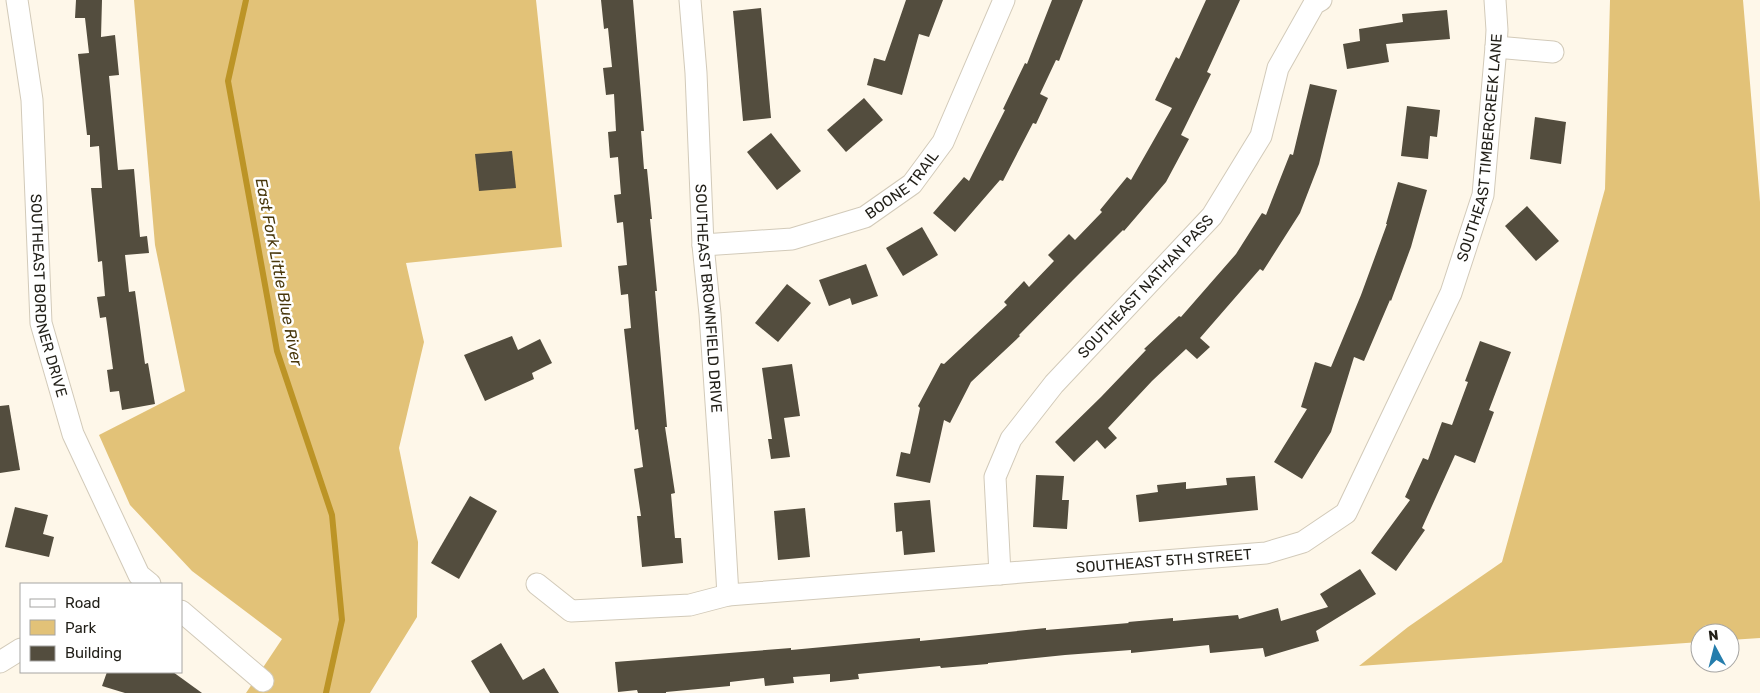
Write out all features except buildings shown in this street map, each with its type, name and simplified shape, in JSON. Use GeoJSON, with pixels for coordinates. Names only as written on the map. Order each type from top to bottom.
{"type":"FeatureCollection","features":[{"type":"Feature","properties":{"kind":"street","name":"SOUTHEAST BORDNER DRIVE"},"geometry":{"type":"LineString","coordinates":[[17,0],[32,100],[41,323],[73,434],[138,581]]}},
{"type":"Feature","properties":{"kind":"street","name":"SOUTHEAST BROWNFIELD DRIVE"},"geometry":{"type":"LineString","coordinates":[[690,0],[696,73],[703,245],[721,466],[728,595]]}},
{"type":"Feature","properties":{"kind":"street","name":"BOONE TRAIL"},"geometry":{"type":"LineString","coordinates":[[703,245],[792,239],[865,217],[912,184],[943,142],[1004,0]]}},
{"type":"Feature","properties":{"kind":"street","name":"SOUTHEAST NATHAN PASS"},"geometry":{"type":"LineString","coordinates":[[1000,574],[995,477],[1011,440],[1054,384],[1212,216],[1261,136],[1278,68],[1314,4],[1321,0]]}},
{"type":"Feature","properties":{"kind":"street","name":"SOUTHEAST TIMBERCREEK LANE"},"geometry":{"type":"LineString","coordinates":[[1451,293],[1484,195],[1497,30],[1495,0]]}},
{"type":"Feature","properties":{"kind":"street"},"geometry":{"type":"LineString","coordinates":[[1496,47],[1553,52]]}},
{"type":"Feature","properties":{"kind":"street","name":"SOUTHEAST 5TH STREET"},"geometry":{"type":"LineString","coordinates":[[538,584],[571,611],[690,605],[728,595],[1266,553],[1304,542],[1346,513],[1451,293]]}},
{"type":"Feature","properties":{"kind":"street"},"geometry":{"type":"LineString","coordinates":[[182,612],[262,681]]}},
{"type":"Feature","properties":{"kind":"street"},"geometry":{"type":"LineString","coordinates":[[0,662],[20,650]]}},
{"type":"Feature","properties":{"kind":"green space"},"geometry":{"type":"Polygon","coordinates":[[[134,0],[536,0],[562,247],[406,263],[424,342],[399,448],[418,542],[417,617],[370,693],[246,693],[282,639],[192,571],[130,505],[99,435],[185,391],[155,245],[134,0]]]}},
{"type":"Feature","properties":{"kind":"green space"},"geometry":{"type":"Polygon","coordinates":[[[1610,0],[1743,0],[1760,202],[1760,638],[1740,639],[1740,623],[1690,623],[1690,643],[1359,666],[1408,627],[1502,562],[1605,189],[1610,0]]]}},
{"type":"Feature","properties":{"kind":"waterway","name":"East Fork Little Blue River"},"geometry":{"type":"LineString","coordinates":[[246,0],[228,81],[277,351],[332,515],[342,620],[326,693]]}}]}
